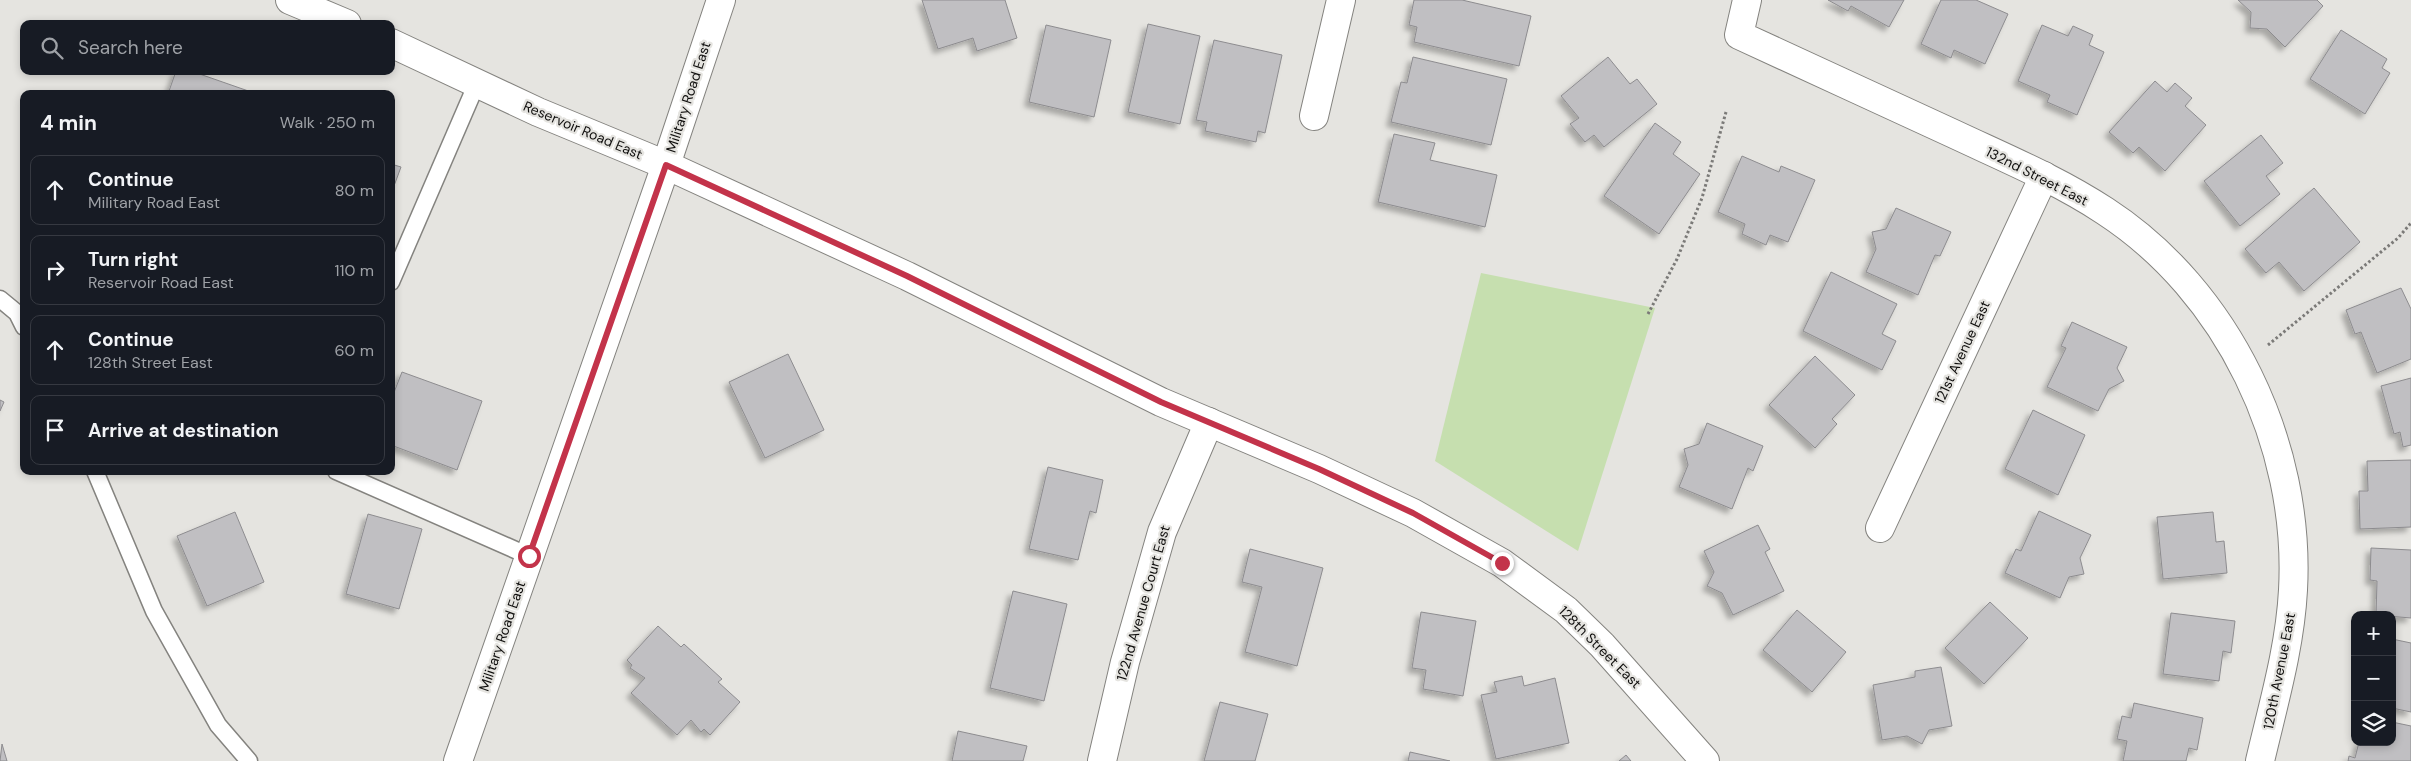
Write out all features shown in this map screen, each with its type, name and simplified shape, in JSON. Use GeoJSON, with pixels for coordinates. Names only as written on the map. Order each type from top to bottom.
{"type":"FeatureCollection","features":[{"type":"Feature","properties":{"kind":"street"},"geometry":{"type":"LineString","coordinates":[[290,0],[338,20]]}},
{"type":"Feature","properties":{"kind":"street","name":"Military Road East"},"geometry":{"type":"LineString","coordinates":[[458,761],[666,165],[720,0]]}},
{"type":"Feature","properties":{"kind":"street"},"geometry":{"type":"LineString","coordinates":[[1314,116],[1341,0]]}},
{"type":"Feature","properties":{"kind":"street","name":"132nd Street East"},"geometry":{"type":"LineString","coordinates":[[1747,0],[1739,35],[2044,176],[2106,212],[2162,258],[2205,306],[2236,351],[2262,405]]}},
{"type":"Feature","properties":{"kind":"street","name":"Reservoir Road East"},"geometry":{"type":"LineString","coordinates":[[395,44],[538,112],[666,165],[907,276],[1161,402],[1209,422]]}},
{"type":"Feature","properties":{"kind":"street","name":"121st Avenue East"},"geometry":{"type":"LineString","coordinates":[[1880,528],[2044,176]]}},
{"type":"Feature","properties":{"kind":"street","name":"120th Avenue East"},"geometry":{"type":"LineString","coordinates":[[2260,761],[2288,641],[2293,589],[2292,529],[2282,466],[2262,405]]}},
{"type":"Feature","properties":{"kind":"street","name":"122nd Avenue Court East"},"geometry":{"type":"LineString","coordinates":[[1102,761],[1125,662],[1162,532],[1209,422]]}},
{"type":"Feature","properties":{"kind":"street","name":"128th Street East"},"geometry":{"type":"LineString","coordinates":[[1209,422],[1319,469],[1413,513],[1502,563],[1573,617],[1602,645],[1705,761]]}},
{"type":"Feature","properties":{"kind":"lane"},"geometry":{"type":"LineString","coordinates":[[395,273],[477,83]]}},
{"type":"Feature","properties":{"kind":"lane"},"geometry":{"type":"LineString","coordinates":[[0,300],[17,313],[20,319]]}},
{"type":"Feature","properties":{"kind":"lane"},"geometry":{"type":"LineString","coordinates":[[97,475],[154,611],[218,725],[249,761]]}},
{"type":"Feature","properties":{"kind":"lane"},"geometry":{"type":"LineString","coordinates":[[345,475],[529,556]]}},
{"type":"Feature","properties":{"kind":"path"},"geometry":{"type":"LineString","coordinates":[[1648,314],[1676,259],[1702,198],[1726,112]]}},
{"type":"Feature","properties":{"kind":"path"},"geometry":{"type":"LineString","coordinates":[[2268,346],[2398,238],[2411,223]]}},
{"type":"Feature","properties":{"kind":"green space"},"geometry":{"type":"Polygon","coordinates":[[[1481,273],[1655,308],[1578,551],[1435,461],[1481,273]]]}},
{"type":"Feature","properties":{"kind":"building"},"geometry":{"type":"Polygon","coordinates":[[[922,0],[1005,0],[1017,38],[977,51],[973,38],[938,49],[922,0]]]}},
{"type":"Feature","properties":{"kind":"building"},"geometry":{"type":"Polygon","coordinates":[[[1414,0],[1462,0],[1531,16],[1519,66],[1414,42],[1417,27],[1409,25],[1414,0]]]}},
{"type":"Feature","properties":{"kind":"building"},"geometry":{"type":"Polygon","coordinates":[[[1828,0],[1904,0],[1889,27],[1851,6],[1848,11],[1828,0]]]}},
{"type":"Feature","properties":{"kind":"building"},"geometry":{"type":"Polygon","coordinates":[[[1941,0],[1976,0],[2008,14],[1985,64],[1954,50],[1951,58],[1921,44],[1941,0]]]}},
{"type":"Feature","properties":{"kind":"building"},"geometry":{"type":"Polygon","coordinates":[[[2238,0],[2317,0],[2323,6],[2285,47],[2267,29],[2250,28],[2251,12],[2238,0]]]}},
{"type":"Feature","properties":{"kind":"building"},"geometry":{"type":"Polygon","coordinates":[[[1148,24],[1200,36],[1180,124],[1128,112],[1148,24]]]}},
{"type":"Feature","properties":{"kind":"building"},"geometry":{"type":"Polygon","coordinates":[[[1046,25],[1111,40],[1094,117],[1029,102],[1046,25]]]}},
{"type":"Feature","properties":{"kind":"building"},"geometry":{"type":"Polygon","coordinates":[[[2042,25],[2068,36],[2073,26],[2093,35],[2089,45],[2104,52],[2077,115],[2047,102],[2050,95],[2018,81],[2042,25]]]}},
{"type":"Feature","properties":{"kind":"building"},"geometry":{"type":"Polygon","coordinates":[[[2341,30],[2387,59],[2382,68],[2390,73],[2365,114],[2310,79],[2341,30]]]}},
{"type":"Feature","properties":{"kind":"building"},"geometry":{"type":"Polygon","coordinates":[[[1214,40],[1282,55],[1265,133],[1258,131],[1256,142],[1205,131],[1207,122],[1196,120],[1214,40]]]}},
{"type":"Feature","properties":{"kind":"building"},"geometry":{"type":"Polygon","coordinates":[[[1413,57],[1507,79],[1491,145],[1391,122],[1401,82],[1407,83],[1413,57]]]}},
{"type":"Feature","properties":{"kind":"building"},"geometry":{"type":"Polygon","coordinates":[[[1608,57],[1630,84],[1637,79],[1657,104],[1604,147],[1594,135],[1585,142],[1570,124],[1579,118],[1561,96],[1608,57]]]}},
{"type":"Feature","properties":{"kind":"building"},"geometry":{"type":"Polygon","coordinates":[[[175,75],[202,75],[246,90],[169,90],[175,75]]]}},
{"type":"Feature","properties":{"kind":"building"},"geometry":{"type":"Polygon","coordinates":[[[2155,81],[2167,92],[2175,83],[2192,98],[2185,106],[2206,125],[2165,171],[2139,147],[2133,153],[2109,132],[2155,81]]]}},
{"type":"Feature","properties":{"kind":"building"},"geometry":{"type":"Polygon","coordinates":[[[1655,123],[1681,142],[1673,154],[1700,174],[1659,234],[1604,196],[1655,123]]]}},
{"type":"Feature","properties":{"kind":"building"},"geometry":{"type":"Polygon","coordinates":[[[1394,134],[1435,143],[1430,160],[1497,175],[1485,227],[1378,202],[1394,134]]]}},
{"type":"Feature","properties":{"kind":"building"},"geometry":{"type":"Polygon","coordinates":[[[2261,135],[2283,163],[2266,176],[2280,194],[2240,226],[2204,181],[2261,135]]]}},
{"type":"Feature","properties":{"kind":"building"},"geometry":{"type":"Polygon","coordinates":[[[1742,156],[1779,172],[1781,166],[1815,180],[1788,242],[1770,235],[1766,245],[1742,234],[1745,224],[1718,212],[1742,156]]]}},
{"type":"Feature","properties":{"kind":"building"},"geometry":{"type":"Polygon","coordinates":[[[395,165],[401,167],[395,183],[395,165]]]}},
{"type":"Feature","properties":{"kind":"building"},"geometry":{"type":"Polygon","coordinates":[[[2314,188],[2360,242],[2304,291],[2279,262],[2266,273],[2245,249],[2314,188]]]}},
{"type":"Feature","properties":{"kind":"building"},"geometry":{"type":"Polygon","coordinates":[[[1896,208],[1951,232],[1940,256],[1935,255],[1918,295],[1866,272],[1876,249],[1872,232],[1886,229],[1896,208]]]}},
{"type":"Feature","properties":{"kind":"building"},"geometry":{"type":"Polygon","coordinates":[[[1831,272],[1897,304],[1882,334],[1896,341],[1882,370],[1803,331],[1831,272]]]}},
{"type":"Feature","properties":{"kind":"building"},"geometry":{"type":"Polygon","coordinates":[[[2401,288],[2411,309],[2411,359],[2377,373],[2361,332],[2355,334],[2346,310],[2401,288]]]}},
{"type":"Feature","properties":{"kind":"building"},"geometry":{"type":"Polygon","coordinates":[[[2072,322],[2127,347],[2117,368],[2124,381],[2109,389],[2098,411],[2047,387],[2066,348],[2061,346],[2072,322]]]}},
{"type":"Feature","properties":{"kind":"building"},"geometry":{"type":"Polygon","coordinates":[[[788,354],[824,430],[765,458],[729,382],[788,354]]]}},
{"type":"Feature","properties":{"kind":"building"},"geometry":{"type":"Polygon","coordinates":[[[1815,356],[1855,395],[1832,419],[1837,424],[1815,448],[1769,405],[1815,356]]]}},
{"type":"Feature","properties":{"kind":"building"},"geometry":{"type":"Polygon","coordinates":[[[402,372],[482,401],[457,470],[395,447],[395,390],[402,372]]]}},
{"type":"Feature","properties":{"kind":"building"},"geometry":{"type":"Polygon","coordinates":[[[2411,378],[2411,445],[2403,447],[2400,432],[2394,434],[2381,386],[2411,378]]]}},
{"type":"Feature","properties":{"kind":"building"},"geometry":{"type":"Polygon","coordinates":[[[0,400],[4,402],[0,411],[0,400]]]}},
{"type":"Feature","properties":{"kind":"building"},"geometry":{"type":"Polygon","coordinates":[[[2033,410],[2085,435],[2058,495],[2005,469],[2033,410]]]}},
{"type":"Feature","properties":{"kind":"building"},"geometry":{"type":"Polygon","coordinates":[[[1707,423],[1763,446],[1753,471],[1748,468],[1732,509],[1679,487],[1688,465],[1684,449],[1699,444],[1707,423]]]}},
{"type":"Feature","properties":{"kind":"building"},"geometry":{"type":"Polygon","coordinates":[[[2411,460],[2411,527],[2360,529],[2359,491],[2368,491],[2367,461],[2411,460]]]}},
{"type":"Feature","properties":{"kind":"building"},"geometry":{"type":"Polygon","coordinates":[[[1048,467],[1103,480],[1096,513],[1090,511],[1078,560],[1029,549],[1048,467]]]}},
{"type":"Feature","properties":{"kind":"building"},"geometry":{"type":"Polygon","coordinates":[[[2039,511],[2091,535],[2080,558],[2084,574],[2069,577],[2060,598],[2005,573],[2016,549],[2021,551],[2039,511]]]}},
{"type":"Feature","properties":{"kind":"building"},"geometry":{"type":"Polygon","coordinates":[[[235,512],[264,582],[207,606],[177,536],[235,512]]]}},
{"type":"Feature","properties":{"kind":"building"},"geometry":{"type":"Polygon","coordinates":[[[2213,512],[2216,542],[2224,541],[2227,573],[2163,579],[2157,517],[2213,512]]]}},
{"type":"Feature","properties":{"kind":"building"},"geometry":{"type":"Polygon","coordinates":[[[368,514],[422,529],[399,609],[346,594],[368,514]]]}},
{"type":"Feature","properties":{"kind":"building"},"geometry":{"type":"Polygon","coordinates":[[[1758,525],[1770,549],[1765,552],[1784,591],[1733,615],[1722,593],[1707,586],[1714,572],[1704,551],[1758,525]]]}},
{"type":"Feature","properties":{"kind":"building"},"geometry":{"type":"Polygon","coordinates":[[[2371,548],[2411,550],[2411,618],[2396,617],[2396,611],[2376,611],[2377,581],[2370,580],[2371,548]]]}},
{"type":"Feature","properties":{"kind":"building"},"geometry":{"type":"Polygon","coordinates":[[[1250,549],[1323,568],[1297,666],[1245,652],[1262,587],[1242,582],[1250,549]]]}},
{"type":"Feature","properties":{"kind":"building"},"geometry":{"type":"Polygon","coordinates":[[[1013,591],[1067,604],[1044,701],[990,688],[1013,591]]]}},
{"type":"Feature","properties":{"kind":"building"},"geometry":{"type":"Polygon","coordinates":[[[1990,602],[2028,638],[1984,684],[1945,648],[1990,602]]]}},
{"type":"Feature","properties":{"kind":"building"},"geometry":{"type":"Polygon","coordinates":[[[1797,610],[1846,652],[1812,692],[1763,650],[1797,610]]]}},
{"type":"Feature","properties":{"kind":"building"},"geometry":{"type":"Polygon","coordinates":[[[1421,612],[1476,621],[1463,696],[1423,689],[1426,670],[1412,668],[1421,612]]]}},
{"type":"Feature","properties":{"kind":"building"},"geometry":{"type":"Polygon","coordinates":[[[2171,613],[2235,621],[2231,653],[2223,651],[2219,681],[2163,674],[2171,613]]]}},
{"type":"Feature","properties":{"kind":"building"},"geometry":{"type":"Polygon","coordinates":[[[658,626],[681,647],[684,644],[722,679],[718,682],[740,702],[710,735],[704,729],[701,732],[691,720],[677,735],[631,693],[645,678],[630,668],[632,665],[627,660],[658,626]]]}},
{"type":"Feature","properties":{"kind":"building"},"geometry":{"type":"Polygon","coordinates":[[[2396,640],[2411,643],[2411,712],[2396,709],[2396,640]]]}},
{"type":"Feature","properties":{"kind":"building"},"geometry":{"type":"Polygon","coordinates":[[[1941,667],[1952,726],[1929,730],[1922,744],[1907,736],[1882,740],[1873,685],[1915,677],[1915,671],[1941,667]]]}},
{"type":"Feature","properties":{"kind":"building"},"geometry":{"type":"Polygon","coordinates":[[[1522,676],[1524,686],[1555,678],[1569,743],[1496,759],[1481,695],[1497,692],[1494,682],[1522,676]]]}},
{"type":"Feature","properties":{"kind":"building"},"geometry":{"type":"Polygon","coordinates":[[[1220,702],[1268,714],[1255,761],[1204,761],[1220,702]]]}},
{"type":"Feature","properties":{"kind":"building"},"geometry":{"type":"Polygon","coordinates":[[[2134,703],[2203,718],[2197,750],[2189,748],[2186,761],[2123,761],[2127,741],[2117,739],[2122,716],[2131,718],[2134,703]]]}},
{"type":"Feature","properties":{"kind":"building"},"geometry":{"type":"Polygon","coordinates":[[[2396,723],[2411,726],[2411,761],[2348,761],[2349,756],[2355,758],[2358,746],[2396,746],[2396,723]]]}},
{"type":"Feature","properties":{"kind":"building"},"geometry":{"type":"Polygon","coordinates":[[[958,731],[1027,746],[1023,761],[952,761],[958,731]]]}},
{"type":"Feature","properties":{"kind":"building"},"geometry":{"type":"Polygon","coordinates":[[[2,744],[7,761],[0,761],[2,744]]]}},
{"type":"Feature","properties":{"kind":"building"},"geometry":{"type":"Polygon","coordinates":[[[1410,752],[1450,761],[1408,761],[1410,752]]]}},
{"type":"Feature","properties":{"kind":"building"},"geometry":{"type":"Polygon","coordinates":[[[1626,755],[1631,761],[1619,761],[1626,755]]]}},
{"type":"Feature","properties":{"kind":"route"},"geometry":{"type":"LineString","coordinates":[[529,556],[666,165],[907,276],[1161,402],[1319,469],[1413,513],[1502,563]]}}]}
